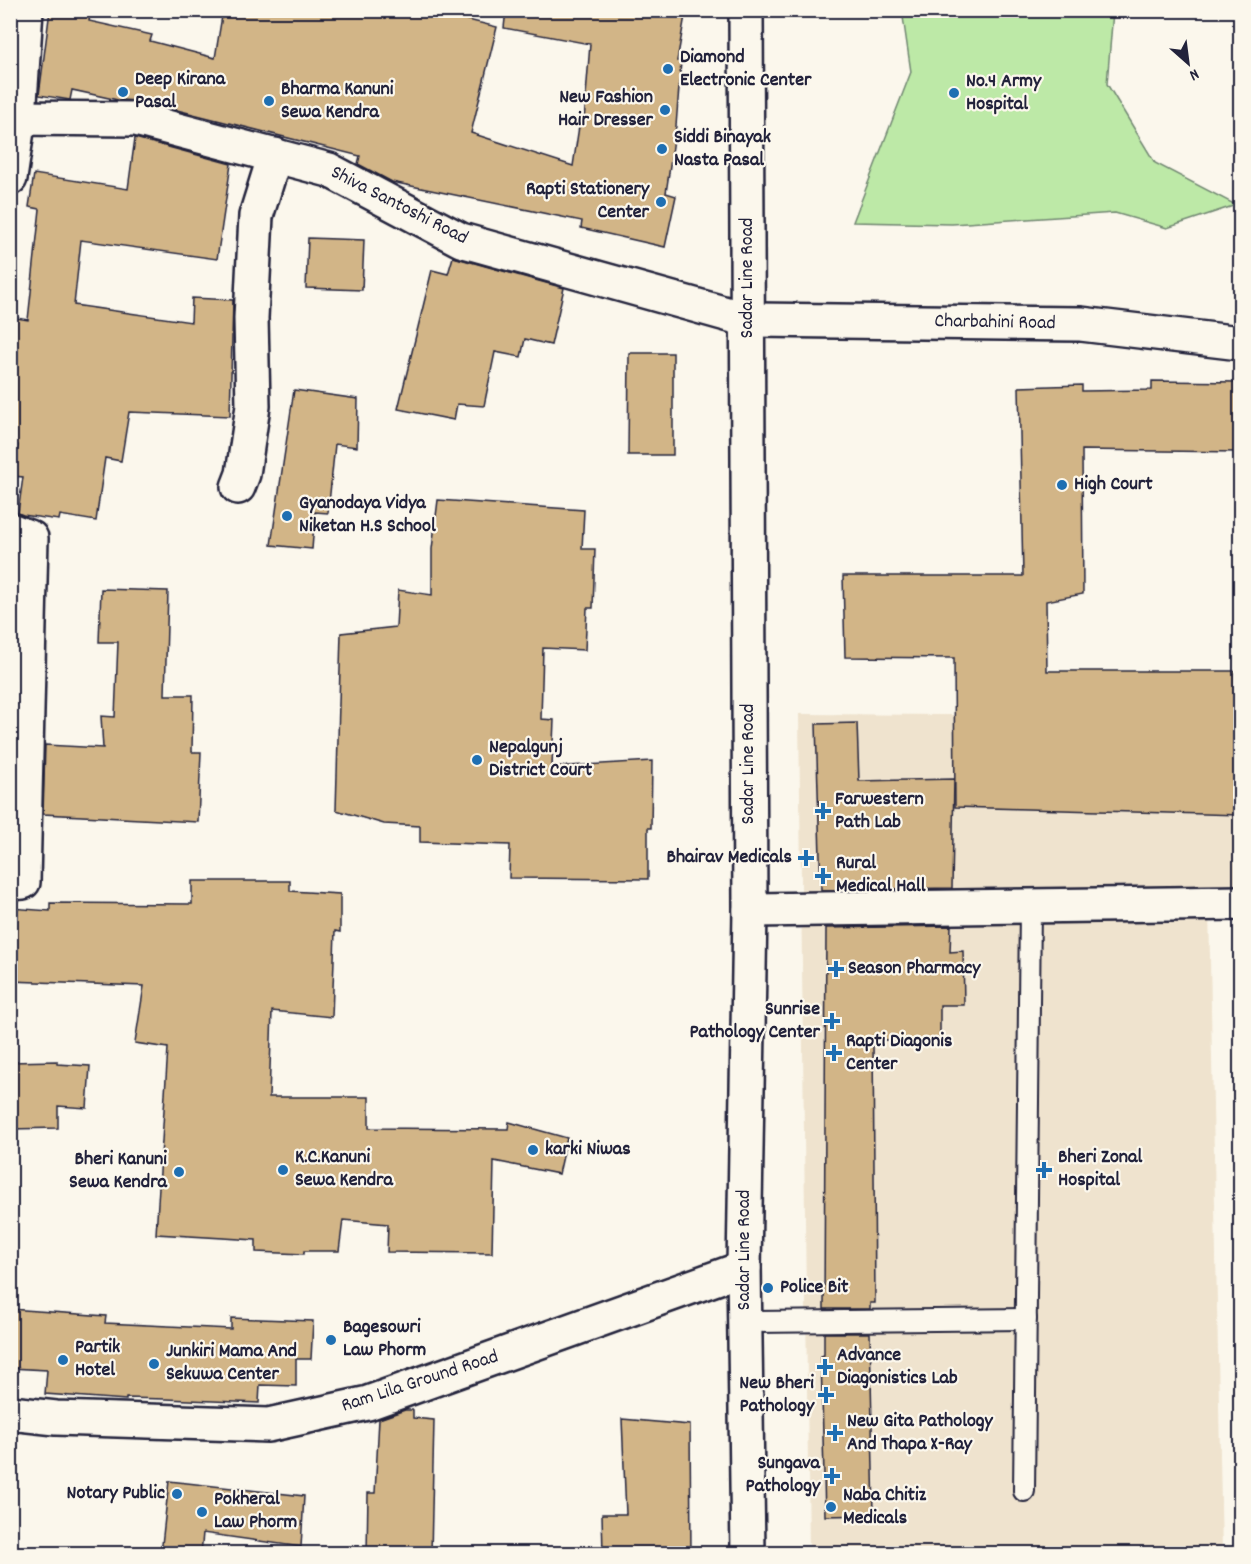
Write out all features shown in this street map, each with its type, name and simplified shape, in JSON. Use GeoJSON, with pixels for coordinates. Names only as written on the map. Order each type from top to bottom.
{"type":"FeatureCollection","features":[{"type":"Feature","properties":{"kind":"main road"},"geometry":{"type":"LineString","coordinates":[[10,178],[26,10]]}},
{"type":"Feature","properties":{"kind":"main road","name":"Sadar Line Road"},"geometry":{"type":"LineString","coordinates":[[746,10],[750,910],[744,1268],[748,1554]]}},
{"type":"Feature","properties":{"kind":"main road","name":"Shiva Santoshi Road"},"geometry":{"type":"LineString","coordinates":[[15,117],[136,119],[329,170],[460,240],[748,320]]}},
{"type":"Feature","properties":{"kind":"main road"},"geometry":{"type":"LineString","coordinates":[[238,487],[243,474],[253,406],[251,318],[255,216],[274,155]]}},
{"type":"Feature","properties":{"kind":"main road","name":"Charbahini Road"},"geometry":{"type":"LineString","coordinates":[[748,320],[1081,324],[1240,343]]}},
{"type":"Feature","properties":{"kind":"main road"},"geometry":{"type":"LineString","coordinates":[[10,531],[31,538],[23,882],[10,882]]}},
{"type":"Feature","properties":{"kind":"main road"},"geometry":{"type":"LineString","coordinates":[[750,910],[1240,903]]}},
{"type":"Feature","properties":{"kind":"main road","name":"Ram Lila Ground Road"},"geometry":{"type":"LineString","coordinates":[[10,1413],[56,1418],[268,1425],[368,1403],[744,1268]]}},
{"type":"Feature","properties":{"kind":"lane"},"geometry":{"type":"LineString","coordinates":[[1024,1491],[1030,907]]}},
{"type":"Feature","properties":{"kind":"lane"},"geometry":{"type":"LineString","coordinates":[[745,1322],[1026,1319]]}},
{"type":"Feature","properties":{"kind":"shaded area","name":"Bheri Zonal Hospital"},"geometry":{"type":"Polygon","coordinates":[[[799,714],[1240,717],[1240,908],[1209,908],[1222,1553],[809,1553],[799,714]],[[892,780],[819,782],[821,899],[895,896],[892,780]],[[923,833],[922,894],[951,894],[953,834],[923,833]],[[826,938],[824,1298],[875,1303],[826,938]],[[963,952],[883,953],[884,1040],[940,1040],[940,1005],[963,952]],[[871,1355],[821,1356],[825,1516],[874,1515],[871,1355]]]}},
{"type":"Feature","properties":{"kind":"green space"},"geometry":{"type":"Polygon","coordinates":[[[902,10],[1113,11],[1107,84],[1155,163],[1236,205],[1167,228],[1115,213],[952,224],[853,222],[911,72],[902,10]]]}},
{"type":"Feature","properties":{"kind":"building"},"geometry":{"type":"Polygon","coordinates":[[[50,10],[91,10],[89,21],[152,35],[150,41],[215,58],[223,10],[427,10],[497,27],[471,133],[573,166],[580,120],[584,121],[590,44],[504,28],[506,10],[686,10],[677,61],[681,61],[676,126],[666,193],[676,196],[665,247],[581,228],[582,221],[392,182],[358,164],[360,156],[141,101],[118,100],[72,90],[70,100],[39,95],[50,10]]]}},
{"type":"Feature","properties":{"kind":"building"},"geometry":{"type":"Polygon","coordinates":[[[135,138],[231,164],[217,259],[81,240],[74,305],[191,322],[192,298],[233,300],[230,416],[129,412],[121,461],[105,458],[96,521],[60,515],[59,520],[23,515],[18,513],[23,477],[13,476],[18,445],[10,443],[10,317],[28,320],[40,209],[29,207],[34,174],[128,189],[135,138]]]}},
{"type":"Feature","properties":{"kind":"building"},"geometry":{"type":"Polygon","coordinates":[[[308,238],[364,240],[362,290],[306,288],[308,238]]]}},
{"type":"Feature","properties":{"kind":"building"},"geometry":{"type":"Polygon","coordinates":[[[453,257],[564,288],[551,345],[525,339],[521,357],[495,352],[484,406],[457,404],[454,420],[398,409],[432,270],[448,274],[453,257]]]}},
{"type":"Feature","properties":{"kind":"building"},"geometry":{"type":"Polygon","coordinates":[[[629,353],[673,353],[673,455],[628,455],[629,353]]]}},
{"type":"Feature","properties":{"kind":"building"},"geometry":{"type":"Polygon","coordinates":[[[1152,381],[1240,382],[1240,452],[1082,450],[1083,594],[1046,601],[1047,671],[1240,671],[1240,815],[955,807],[954,658],[845,657],[843,576],[1023,576],[1019,387],[1082,385],[1082,391],[1152,390],[1152,381]]]}},
{"type":"Feature","properties":{"kind":"building"},"geometry":{"type":"Polygon","coordinates":[[[294,390],[358,399],[357,447],[335,444],[328,513],[315,512],[312,549],[271,545],[294,390]]]}},
{"type":"Feature","properties":{"kind":"building"},"geometry":{"type":"Polygon","coordinates":[[[438,500],[584,510],[582,549],[595,549],[593,608],[587,608],[585,650],[543,648],[541,719],[554,720],[552,767],[652,761],[648,879],[509,878],[510,845],[420,842],[420,826],[384,824],[336,810],[341,633],[396,627],[398,590],[432,595],[432,549],[438,500]]]}},
{"type":"Feature","properties":{"kind":"building"},"geometry":{"type":"Polygon","coordinates":[[[101,589],[168,591],[165,695],[193,695],[192,752],[201,752],[198,822],[43,814],[45,745],[103,748],[101,716],[115,717],[118,642],[99,642],[101,589]]]}},
{"type":"Feature","properties":{"kind":"building"},"geometry":{"type":"Polygon","coordinates":[[[857,723],[859,781],[954,779],[952,888],[821,890],[816,724],[857,723]]]}},
{"type":"Feature","properties":{"kind":"building"},"geometry":{"type":"Polygon","coordinates":[[[192,881],[290,881],[290,891],[340,894],[340,932],[335,931],[332,1017],[272,1011],[269,1097],[369,1097],[369,1128],[508,1129],[509,1122],[567,1138],[559,1174],[494,1161],[492,1253],[387,1252],[388,1224],[343,1220],[339,1251],[304,1251],[304,1254],[256,1252],[256,1240],[156,1234],[168,1048],[135,1043],[144,986],[10,981],[10,908],[50,911],[50,903],[192,904],[192,881]]]}},
{"type":"Feature","properties":{"kind":"building"},"geometry":{"type":"Polygon","coordinates":[[[951,926],[950,952],[963,951],[964,1005],[940,1005],[940,1040],[873,1040],[875,1303],[870,1303],[870,1309],[824,1309],[826,928],[951,926]]]}},
{"type":"Feature","properties":{"kind":"building"},"geometry":{"type":"Polygon","coordinates":[[[57,1061],[57,1064],[90,1066],[87,1108],[58,1106],[58,1128],[10,1129],[10,1062],[57,1061]]]}},
{"type":"Feature","properties":{"kind":"building"},"geometry":{"type":"Polygon","coordinates":[[[10,1309],[106,1316],[105,1323],[231,1329],[231,1318],[313,1321],[311,1359],[296,1359],[296,1386],[260,1385],[259,1403],[126,1398],[126,1400],[45,1394],[47,1370],[10,1368],[10,1309]]]}},
{"type":"Feature","properties":{"kind":"building"},"geometry":{"type":"Polygon","coordinates":[[[824,1333],[870,1333],[874,1515],[825,1516],[821,1356],[824,1355],[824,1333]]]}},
{"type":"Feature","properties":{"kind":"building"},"geometry":{"type":"Polygon","coordinates":[[[405,1410],[413,1410],[413,1418],[434,1420],[431,1554],[367,1554],[368,1493],[375,1493],[379,1419],[405,1410]]]}},
{"type":"Feature","properties":{"kind":"building"},"geometry":{"type":"Polygon","coordinates":[[[622,1419],[690,1425],[691,1554],[603,1554],[602,1514],[626,1514],[622,1419]]]}},
{"type":"Feature","properties":{"kind":"building"},"geometry":{"type":"Polygon","coordinates":[[[169,1481],[304,1496],[301,1547],[203,1533],[201,1554],[161,1554],[169,1481]]]}},
{"type":"Feature","properties":{"kind":"place","name":"Diamond Electronic Center"},"geometry":{"type":"Point","coordinates":[668,69]}},
{"type":"Feature","properties":{"kind":"place","name":"Deep Kirana Pasal"},"geometry":{"type":"Point","coordinates":[123,92]}},
{"type":"Feature","properties":{"kind":"place","name":"No.4 Army Hospital"},"geometry":{"type":"Point","coordinates":[954,93]}},
{"type":"Feature","properties":{"kind":"place","name":"Bharma Kanuni Sewa Kendra"},"geometry":{"type":"Point","coordinates":[269,101]}},
{"type":"Feature","properties":{"kind":"place","name":"New Fashion Hair Dresser"},"geometry":{"type":"Point","coordinates":[665,110]}},
{"type":"Feature","properties":{"kind":"place","name":"Siddi Binayak Nasta Pasal"},"geometry":{"type":"Point","coordinates":[662,149]}},
{"type":"Feature","properties":{"kind":"place","name":"Rapti Stationery Center"},"geometry":{"type":"Point","coordinates":[661,202]}},
{"type":"Feature","properties":{"kind":"place","name":"High Court"},"geometry":{"type":"Point","coordinates":[1062,485]}},
{"type":"Feature","properties":{"kind":"place","name":"Gyanodaya Vidya Niketan H.S School"},"geometry":{"type":"Point","coordinates":[287,516]}},
{"type":"Feature","properties":{"kind":"place","name":"Nepalgunj District Court"},"geometry":{"type":"Point","coordinates":[477,760]}},
{"type":"Feature","properties":{"kind":"place","name":"Farwestern Path Lab"},"geometry":{"type":"Point","coordinates":[823,811]}},
{"type":"Feature","properties":{"kind":"place","name":"Bhairav Medicals"},"geometry":{"type":"Point","coordinates":[806,858]}},
{"type":"Feature","properties":{"kind":"place","name":"Rural Medical Hall"},"geometry":{"type":"Point","coordinates":[823,876]}},
{"type":"Feature","properties":{"kind":"place","name":"Season Pharmacy"},"geometry":{"type":"Point","coordinates":[836,969]}},
{"type":"Feature","properties":{"kind":"place","name":"Sunrise Pathology Center"},"geometry":{"type":"Point","coordinates":[832,1021]}},
{"type":"Feature","properties":{"kind":"place","name":"Rapti Diagonis Center"},"geometry":{"type":"Point","coordinates":[834,1053]}},
{"type":"Feature","properties":{"kind":"place","name":"karki Niwas"},"geometry":{"type":"Point","coordinates":[533,1150]}},
{"type":"Feature","properties":{"kind":"place","name":"K.C.Kanuni Sewa Kendra"},"geometry":{"type":"Point","coordinates":[283,1170]}},
{"type":"Feature","properties":{"kind":"place","name":"Bheri Zonal Hospital"},"geometry":{"type":"Point","coordinates":[1044,1170]}},
{"type":"Feature","properties":{"kind":"place","name":"Bheri Kanuni Sewa Kendra"},"geometry":{"type":"Point","coordinates":[179,1172]}},
{"type":"Feature","properties":{"kind":"place","name":"Police Bit"},"geometry":{"type":"Point","coordinates":[768,1288]}},
{"type":"Feature","properties":{"kind":"place","name":"Bagesowri Law Phorm"},"geometry":{"type":"Point","coordinates":[331,1340]}},
{"type":"Feature","properties":{"kind":"place","name":"Partik Hotel"},"geometry":{"type":"Point","coordinates":[63,1360]}},
{"type":"Feature","properties":{"kind":"place","name":"Junkiri Mama And Sekuwa Center"},"geometry":{"type":"Point","coordinates":[154,1364]}},
{"type":"Feature","properties":{"kind":"place","name":"Advance Diagonistics Lab"},"geometry":{"type":"Point","coordinates":[825,1367]}},
{"type":"Feature","properties":{"kind":"place","name":"New Bheri Pathology"},"geometry":{"type":"Point","coordinates":[826,1395]}},
{"type":"Feature","properties":{"kind":"place","name":"New Gita Pathology And Thapa X-Ray"},"geometry":{"type":"Point","coordinates":[835,1433]}},
{"type":"Feature","properties":{"kind":"place","name":"Sungava Pathology"},"geometry":{"type":"Point","coordinates":[832,1476]}},
{"type":"Feature","properties":{"kind":"place","name":"Notary Public"},"geometry":{"type":"Point","coordinates":[177,1494]}},
{"type":"Feature","properties":{"kind":"place","name":"Naba Chitiz Medicals"},"geometry":{"type":"Point","coordinates":[831,1507]}},
{"type":"Feature","properties":{"kind":"place","name":"Pokheral Law Phorm"},"geometry":{"type":"Point","coordinates":[202,1512]}}]}
